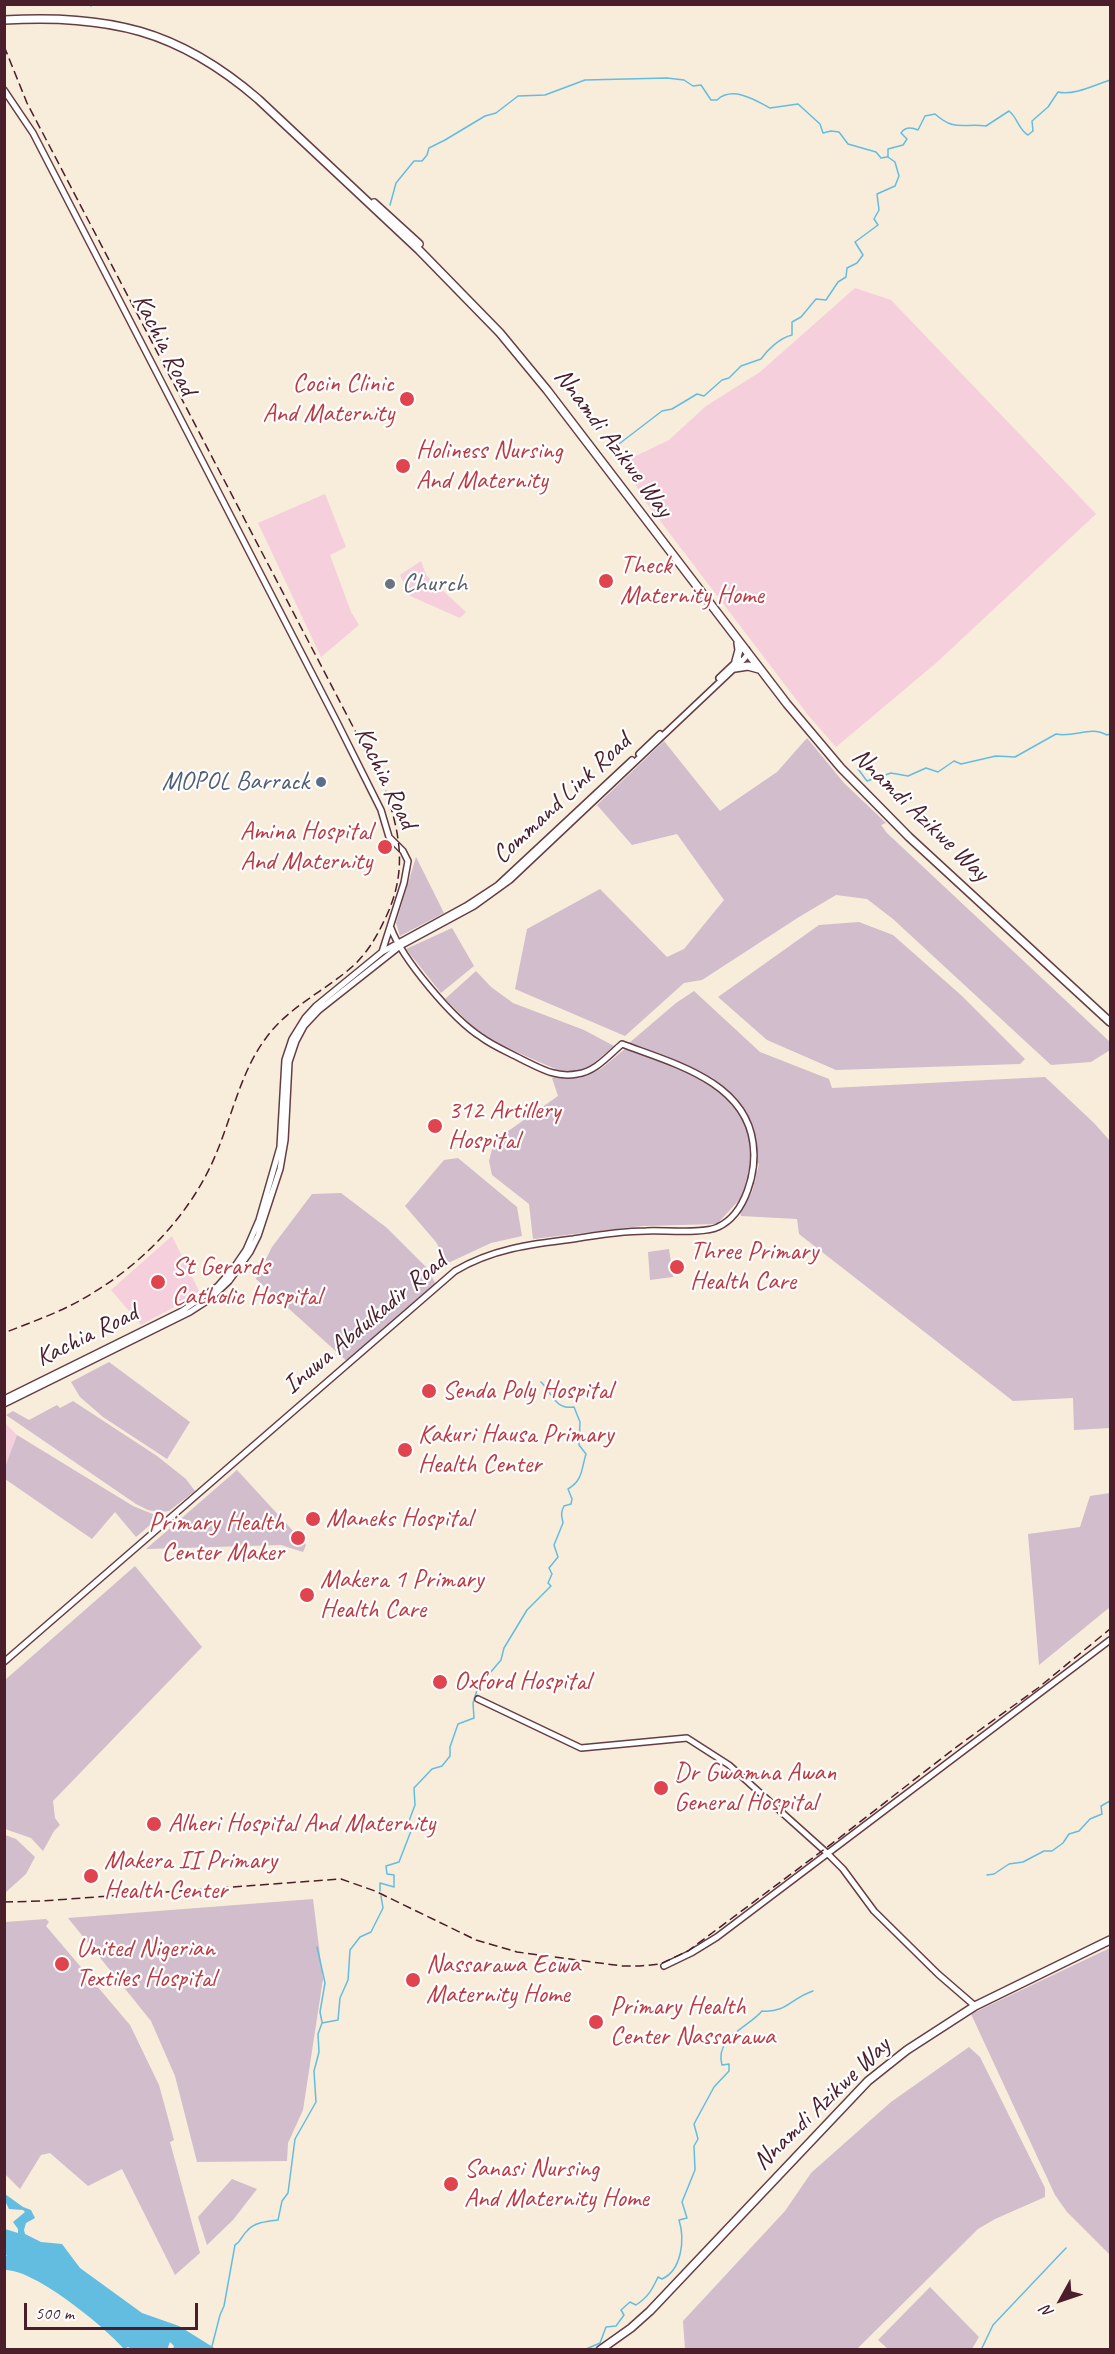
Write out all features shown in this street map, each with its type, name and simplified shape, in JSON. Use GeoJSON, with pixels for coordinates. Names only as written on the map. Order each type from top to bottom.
{"type":"FeatureCollection","features":[{"type":"Feature","properties":{"kind":"highway","name":"Nnamdi Azikwe Way"},"geometry":{"type":"LineString","coordinates":[[4,18],[48,14],[82,16],[136,26],[191,48],[244,83],[400,226],[499,327],[549,388],[744,642],[764,674],[811,734],[874,802],[1110,1020]]}},
{"type":"Feature","properties":{"kind":"highway","name":"Nnamdi Azikwe Way"},"geometry":{"type":"LineString","coordinates":[[4,18],[80,19],[141,31],[198,56],[246,89],[419,250],[488,320],[547,390],[734,635],[809,725],[888,813],[1110,1020]]}},
{"type":"Feature","properties":{"kind":"highway"},"geometry":{"type":"LineString","coordinates":[[734,635],[739,646],[736,664],[751,666],[764,674]]}},
{"type":"Feature","properties":{"kind":"highway","name":"Nnamdi Azikwe Way"},"geometry":{"type":"LineString","coordinates":[[600,2349],[631,2328],[650,2311],[868,2081],[907,2050],[975,2006],[1110,1942]]}},
{"type":"Feature","properties":{"kind":"highway","name":"Nnamdi Azikwe Way"},"geometry":{"type":"LineString","coordinates":[[606,2349],[660,2305],[843,2111],[897,2062],[982,2005],[1110,1942]]}},
{"type":"Feature","properties":{"kind":"main road","name":"Kachia Road"},"geometry":{"type":"LineString","coordinates":[[4,90],[33,133],[337,722],[381,810],[389,837],[405,854],[407,870],[382,952]]}},
{"type":"Feature","properties":{"kind":"main road","name":"Command Link Road"},"geometry":{"type":"LineString","coordinates":[[399,944],[498,885],[736,664],[751,655]]}},
{"type":"Feature","properties":{"kind":"main road"},"geometry":{"type":"LineString","coordinates":[[391,928],[399,944]]}},
{"type":"Feature","properties":{"kind":"main road","name":"Kachia Road"},"geometry":{"type":"LineString","coordinates":[[4,1399],[182,1311],[207,1295],[233,1269],[254,1234],[275,1167],[281,1140],[284,1068],[292,1039],[300,1024],[316,1006],[382,952],[399,944]]}},
{"type":"Feature","properties":{"kind":"main road","name":"Kachia Road"},"geometry":{"type":"LineString","coordinates":[[4,1404],[190,1312],[210,1299],[229,1281],[250,1252],[258,1236],[280,1169],[285,1140],[288,1069],[296,1041],[308,1021],[319,1010],[399,944]]}},
{"type":"Feature","properties":{"kind":"main road","name":"Inuwa Abdulkadir Road"},"geometry":{"type":"LineString","coordinates":[[4,1662],[455,1271],[492,1253],[530,1244],[642,1231],[710,1230],[725,1223],[741,1202],[753,1173],[752,1137],[747,1121],[736,1103],[721,1088],[702,1077],[622,1044],[586,1072],[566,1075],[546,1072],[471,1030],[448,1008],[399,944]]}},
{"type":"Feature","properties":{"kind":"main road"},"geometry":{"type":"LineString","coordinates":[[664,1966],[717,1937],[1110,1640]]}},
{"type":"Feature","properties":{"kind":"main road"},"geometry":{"type":"LineString","coordinates":[[477,1699],[581,1748],[687,1738],[694,1741],[729,1765],[827,1853],[843,1869],[874,1911],[938,1974],[975,2006]]}},
{"type":"Feature","properties":{"kind":"shaded area"},"geometry":{"type":"Polygon","coordinates":[[[855,288],[891,300],[1096,514],[936,663],[836,747],[808,715],[645,501],[623,462],[669,440],[706,406],[760,372],[855,288]]]}},
{"type":"Feature","properties":{"kind":"shaded area"},"geometry":{"type":"Polygon","coordinates":[[[325,494],[346,547],[330,555],[351,612],[359,625],[321,657],[258,523],[325,494]]]}},
{"type":"Feature","properties":{"kind":"shaded area"},"geometry":{"type":"Polygon","coordinates":[[[421,561],[426,575],[466,612],[460,618],[410,596],[400,575],[421,561]]]}},
{"type":"Feature","properties":{"kind":"shaded area"},"geometry":{"type":"Polygon","coordinates":[[[807,738],[844,783],[886,823],[881,825],[887,833],[1110,1042],[1110,1050],[1091,1062],[1051,1065],[893,919],[867,899],[836,895],[702,980],[684,983],[625,1036],[515,989],[527,929],[600,889],[667,957],[684,949],[724,900],[677,834],[632,845],[597,805],[664,741],[720,811],[777,772],[807,738]]]}},
{"type":"Feature","properties":{"kind":"shaded area"},"geometry":{"type":"Polygon","coordinates":[[[416,857],[444,913],[400,936],[396,923],[416,857]]]}},
{"type":"Feature","properties":{"kind":"shaded area"},"geometry":{"type":"Polygon","coordinates":[[[859,922],[893,935],[962,996],[1025,1059],[1020,1064],[836,1070],[767,1040],[718,997],[819,925],[859,922]]]}},
{"type":"Feature","properties":{"kind":"shaded area"},"geometry":{"type":"Polygon","coordinates":[[[452,928],[474,966],[441,993],[406,949],[452,928]]]}},
{"type":"Feature","properties":{"kind":"shaded area"},"geometry":{"type":"Polygon","coordinates":[[[476,971],[491,987],[513,1003],[584,1030],[614,1046],[590,1066],[576,1072],[560,1071],[498,1044],[478,1032],[445,999],[476,971]]]}},
{"type":"Feature","properties":{"kind":"shaded area"},"geometry":{"type":"Polygon","coordinates":[[[694,991],[760,1052],[829,1079],[832,1088],[1045,1077],[1094,1123],[1110,1141],[1110,1428],[1074,1430],[1073,1398],[1013,1401],[799,1234],[797,1219],[741,1216],[740,1213],[752,1192],[759,1164],[757,1163],[756,1139],[746,1113],[736,1098],[713,1078],[628,1044],[676,1003],[694,991]]]}},
{"type":"Feature","properties":{"kind":"shaded area"},"geometry":{"type":"Polygon","coordinates":[[[626,1048],[714,1086],[737,1109],[745,1124],[750,1143],[751,1162],[748,1182],[740,1199],[717,1224],[642,1226],[533,1239],[529,1204],[492,1175],[489,1161],[494,1141],[558,1096],[552,1078],[555,1076],[579,1078],[589,1075],[602,1068],[626,1048]]]}},
{"type":"Feature","properties":{"kind":"shaded area"},"geometry":{"type":"Polygon","coordinates":[[[458,1158],[517,1207],[522,1236],[491,1243],[448,1263],[436,1242],[405,1206],[444,1160],[458,1158]]]}},
{"type":"Feature","properties":{"kind":"shaded area"},"geometry":{"type":"Polygon","coordinates":[[[341,1193],[387,1228],[427,1268],[438,1288],[350,1364],[256,1279],[272,1247],[312,1194],[341,1193]]]}},
{"type":"Feature","properties":{"kind":"shaded area","name":"St Gerards Catholic Hospital"},"geometry":{"type":"Polygon","coordinates":[[[172,1236],[200,1293],[141,1325],[111,1290],[172,1236]]]}},
{"type":"Feature","properties":{"kind":"shaded area"},"geometry":{"type":"Polygon","coordinates":[[[669,1249],[673,1277],[650,1280],[648,1252],[669,1249]]]}},
{"type":"Feature","properties":{"kind":"shaded area"},"geometry":{"type":"Polygon","coordinates":[[[109,1362],[190,1422],[167,1459],[103,1417],[80,1397],[71,1382],[109,1362]]]}},
{"type":"Feature","properties":{"kind":"shaded area"},"geometry":{"type":"Polygon","coordinates":[[[73,1401],[157,1456],[186,1479],[195,1491],[169,1511],[148,1510],[6,1415],[13,1411],[29,1420],[57,1405],[60,1408],[73,1401]]]}},
{"type":"Feature","properties":{"kind":"shaded area"},"geometry":{"type":"Polygon","coordinates":[[[5,1423],[17,1435],[5,1467],[5,1423]]]}},
{"type":"Feature","properties":{"kind":"shaded area"},"geometry":{"type":"Polygon","coordinates":[[[17,1435],[133,1506],[155,1515],[157,1519],[136,1537],[115,1512],[92,1539],[5,1479],[5,1467],[17,1435]]]}},
{"type":"Feature","properties":{"kind":"shaded area"},"geometry":{"type":"Polygon","coordinates":[[[237,1470],[306,1545],[303,1552],[281,1545],[146,1549],[237,1470]]]}},
{"type":"Feature","properties":{"kind":"shaded area"},"geometry":{"type":"Polygon","coordinates":[[[1110,1493],[1110,1607],[1039,1665],[1028,1534],[1080,1527],[1090,1496],[1110,1493]]]}},
{"type":"Feature","properties":{"kind":"shaded area"},"geometry":{"type":"Polygon","coordinates":[[[135,1566],[202,1647],[53,1801],[55,1818],[60,1825],[43,1851],[31,1838],[5,1829],[5,1680],[135,1566]]]}},
{"type":"Feature","properties":{"kind":"shaded area"},"geometry":{"type":"Polygon","coordinates":[[[5,1835],[16,1839],[35,1857],[26,1874],[5,1893],[5,1835]]]}},
{"type":"Feature","properties":{"kind":"shaded area"},"geometry":{"type":"Polygon","coordinates":[[[313,1899],[323,1979],[303,2110],[288,2143],[287,2161],[197,2162],[175,2076],[151,2021],[68,1918],[313,1899]]]}},
{"type":"Feature","properties":{"kind":"shaded area"},"geometry":{"type":"Polygon","coordinates":[[[46,1919],[49,1922],[46,1926],[130,2025],[159,2085],[174,2140],[170,2142],[200,2253],[175,2275],[122,2169],[88,2186],[50,2153],[41,2155],[20,2189],[5,2174],[5,1922],[46,1919]]]}},
{"type":"Feature","properties":{"kind":"shaded area"},"geometry":{"type":"Polygon","coordinates":[[[1110,1948],[1110,2255],[1067,2212],[1055,2195],[971,2014],[1110,1948]]]}},
{"type":"Feature","properties":{"kind":"shaded area"},"geometry":{"type":"Polygon","coordinates":[[[969,2047],[980,2057],[1045,2188],[1045,2197],[978,2229],[857,2349],[685,2349],[683,2321],[785,2211],[811,2173],[891,2102],[969,2047]]]}},
{"type":"Feature","properties":{"kind":"shaded area"},"geometry":{"type":"Polygon","coordinates":[[[232,2179],[257,2189],[233,2220],[207,2245],[198,2217],[232,2179]]]}},
{"type":"Feature","properties":{"kind":"shaded area"},"geometry":{"type":"Polygon","coordinates":[[[930,2287],[979,2337],[972,2349],[888,2349],[878,2340],[930,2287]]]}},
{"type":"Feature","properties":{"kind":"water"},"geometry":{"type":"Polygon","coordinates":[[[5,2194],[31,2210],[35,2218],[26,2223],[25,2234],[41,2242],[62,2244],[80,2268],[142,2313],[179,2326],[216,2349],[173,2349],[174,2346],[170,2342],[169,2349],[132,2349],[128,2347],[124,2349],[101,2327],[50,2288],[18,2272],[5,2270],[7,2255],[5,2256],[5,2229],[18,2233],[13,2222],[25,2212],[9,2209],[5,2201],[5,2194]]]}},
{"type":"Feature","properties":{"kind":"waterway"},"geometry":{"type":"LineString","coordinates":[[390,205],[396,183],[414,161],[422,161],[429,148],[485,116],[496,113],[518,96],[545,95],[585,80],[667,78],[684,80],[693,86],[701,85],[711,100],[736,94],[770,108],[798,104],[820,124],[823,133],[839,132],[848,144],[876,152],[881,158],[887,157]]}},
{"type":"Feature","properties":{"kind":"waterway"},"geometry":{"type":"LineString","coordinates":[[615,447],[662,411],[672,409],[697,394],[704,396],[741,366],[761,359],[775,344],[792,335],[792,322],[801,317],[816,299],[826,300],[838,282],[846,277],[847,268],[857,263],[863,255],[855,242],[878,225],[874,219],[879,210],[877,194],[895,186],[899,176],[895,162],[888,157],[888,149],[903,145],[907,139],[901,133],[904,130],[911,128],[918,130],[925,116],[935,114],[954,125],[986,126],[1009,111],[1028,135],[1033,131],[1032,121],[1048,107],[1058,92],[1077,91],[1110,80]]}},
{"type":"Feature","properties":{"kind":"waterway"},"geometry":{"type":"LineString","coordinates":[[858,769],[867,781],[891,773],[908,776],[926,768],[938,772],[954,761],[961,764],[996,756],[1015,757],[1056,734],[1088,731],[1110,734]]}},
{"type":"Feature","properties":{"kind":"waterway"},"geometry":{"type":"LineString","coordinates":[[380,1891],[380,1883],[394,1887],[394,1875],[387,1874],[386,1866],[399,1862],[411,1831],[409,1821],[415,1805],[414,1788],[432,1769],[442,1766],[450,1756],[450,1747],[458,1724],[474,1718],[473,1703],[478,1687],[501,1660],[504,1648],[527,1610],[551,1586],[548,1583],[552,1574],[549,1568],[558,1557],[554,1545],[563,1523],[562,1511],[564,1506],[571,1504],[572,1499],[568,1489],[579,1478],[586,1454],[579,1445],[580,1422],[574,1407],[562,1406],[554,1400],[541,1382]]}},
{"type":"Feature","properties":{"kind":"waterway"},"geometry":{"type":"LineString","coordinates":[[987,1875],[994,1874],[1009,1864],[1023,1862],[1044,1851],[1052,1851],[1063,1843],[1069,1834],[1079,1831],[1090,1819],[1102,1814],[1101,1806],[1110,1801]]}},
{"type":"Feature","properties":{"kind":"waterway"},"geometry":{"type":"LineString","coordinates":[[211,2350],[224,2306],[235,2245],[250,2228],[262,2222],[278,2220],[282,2201],[288,2193],[295,2139],[316,2102],[314,2071],[319,2052],[318,2034],[322,2023],[338,2020],[340,1998],[348,1980],[350,1950],[360,1937],[371,1932],[383,1908],[381,1896]]}},
{"type":"Feature","properties":{"kind":"waterway"},"geometry":{"type":"LineString","coordinates":[[317,1947],[325,1983],[320,2012],[322,2022]]}},
{"type":"Feature","properties":{"kind":"waterway"},"geometry":{"type":"LineString","coordinates":[[584,2350],[600,2343],[606,2327],[616,2326],[624,2315],[621,2310],[630,2302],[636,2305],[644,2299],[658,2277],[662,2279],[669,2275],[678,2261],[682,2245],[679,2220],[687,2218],[682,2202],[695,2170],[694,2146],[698,2139],[694,2124],[714,2087],[729,2071],[729,2064],[722,2065],[723,2047],[734,2034],[762,2011],[777,2010],[813,1991]]}},
{"type":"Feature","properties":{"kind":"waterway"},"geometry":{"type":"LineString","coordinates":[[981,2350],[993,2325],[1066,2248]]}},
{"type":"Feature","properties":{"kind":"railway"},"geometry":{"type":"LineString","coordinates":[[4,46],[27,103],[384,786],[395,821],[399,854],[397,887],[392,903],[374,939],[353,966],[285,1017],[266,1038],[243,1079],[222,1139],[206,1175],[194,1196],[165,1234],[130,1267],[91,1294],[70,1306],[4,1333]]}},
{"type":"Feature","properties":{"kind":"railway"},"geometry":{"type":"LineString","coordinates":[[4,1902],[341,1879],[375,1891],[476,1940],[517,1952],[622,1966],[660,1964],[688,1951],[955,1748],[1038,1688],[1110,1629]]}},
{"type":"Feature","properties":{"kind":"place","name":"Cocin Clinic And Maternity"},"geometry":{"type":"Point","coordinates":[407,399]}},
{"type":"Feature","properties":{"kind":"place","name":"Holiness Nursing And Maternity"},"geometry":{"type":"Point","coordinates":[403,466]}},
{"type":"Feature","properties":{"kind":"place","name":"Theck Maternity Home"},"geometry":{"type":"Point","coordinates":[606,581]}},
{"type":"Feature","properties":{"kind":"place","name":"Church"},"geometry":{"type":"Point","coordinates":[390,584]}},
{"type":"Feature","properties":{"kind":"place","name":"MOPOL Barrack"},"geometry":{"type":"Point","coordinates":[321,782]}},
{"type":"Feature","properties":{"kind":"place","name":"Amina Hospital And Maternity"},"geometry":{"type":"Point","coordinates":[385,847]}},
{"type":"Feature","properties":{"kind":"place","name":"312 Artillery Hospital"},"geometry":{"type":"Point","coordinates":[435,1126]}},
{"type":"Feature","properties":{"kind":"place","name":"Three Primary Health Care"},"geometry":{"type":"Point","coordinates":[677,1267]}},
{"type":"Feature","properties":{"kind":"place","name":"St Gerards Catholic Hospital"},"geometry":{"type":"Point","coordinates":[158,1282]}},
{"type":"Feature","properties":{"kind":"place","name":"Senda Poly Hospital"},"geometry":{"type":"Point","coordinates":[429,1391]}},
{"type":"Feature","properties":{"kind":"place","name":"Kakuri Hausa Primary Health Center"},"geometry":{"type":"Point","coordinates":[405,1450]}},
{"type":"Feature","properties":{"kind":"place","name":"Maneks Hospital"},"geometry":{"type":"Point","coordinates":[313,1519]}},
{"type":"Feature","properties":{"kind":"place","name":"Primary Health Center Maker"},"geometry":{"type":"Point","coordinates":[298,1538]}},
{"type":"Feature","properties":{"kind":"place","name":"Makera 1 Primary Health Care"},"geometry":{"type":"Point","coordinates":[307,1595]}},
{"type":"Feature","properties":{"kind":"place","name":"Oxford Hospital"},"geometry":{"type":"Point","coordinates":[440,1682]}},
{"type":"Feature","properties":{"kind":"place","name":"Dr Gwamna Awan General Hospital"},"geometry":{"type":"Point","coordinates":[661,1788]}},
{"type":"Feature","properties":{"kind":"place","name":"Alheri Hospital And Maternity"},"geometry":{"type":"Point","coordinates":[154,1824]}},
{"type":"Feature","properties":{"kind":"place","name":"Makera II Primary Health Center"},"geometry":{"type":"Point","coordinates":[91,1876]}},
{"type":"Feature","properties":{"kind":"place","name":"United Nigerian Textiles Hospital"},"geometry":{"type":"Point","coordinates":[62,1964]}},
{"type":"Feature","properties":{"kind":"place","name":"Nassarawa Ecwa Maternity Home"},"geometry":{"type":"Point","coordinates":[413,1980]}},
{"type":"Feature","properties":{"kind":"place","name":"Primary Health Center Nassarawa"},"geometry":{"type":"Point","coordinates":[596,2022]}},
{"type":"Feature","properties":{"kind":"place","name":"Sanasi Nursing And Maternity Home"},"geometry":{"type":"Point","coordinates":[451,2184]}}]}
